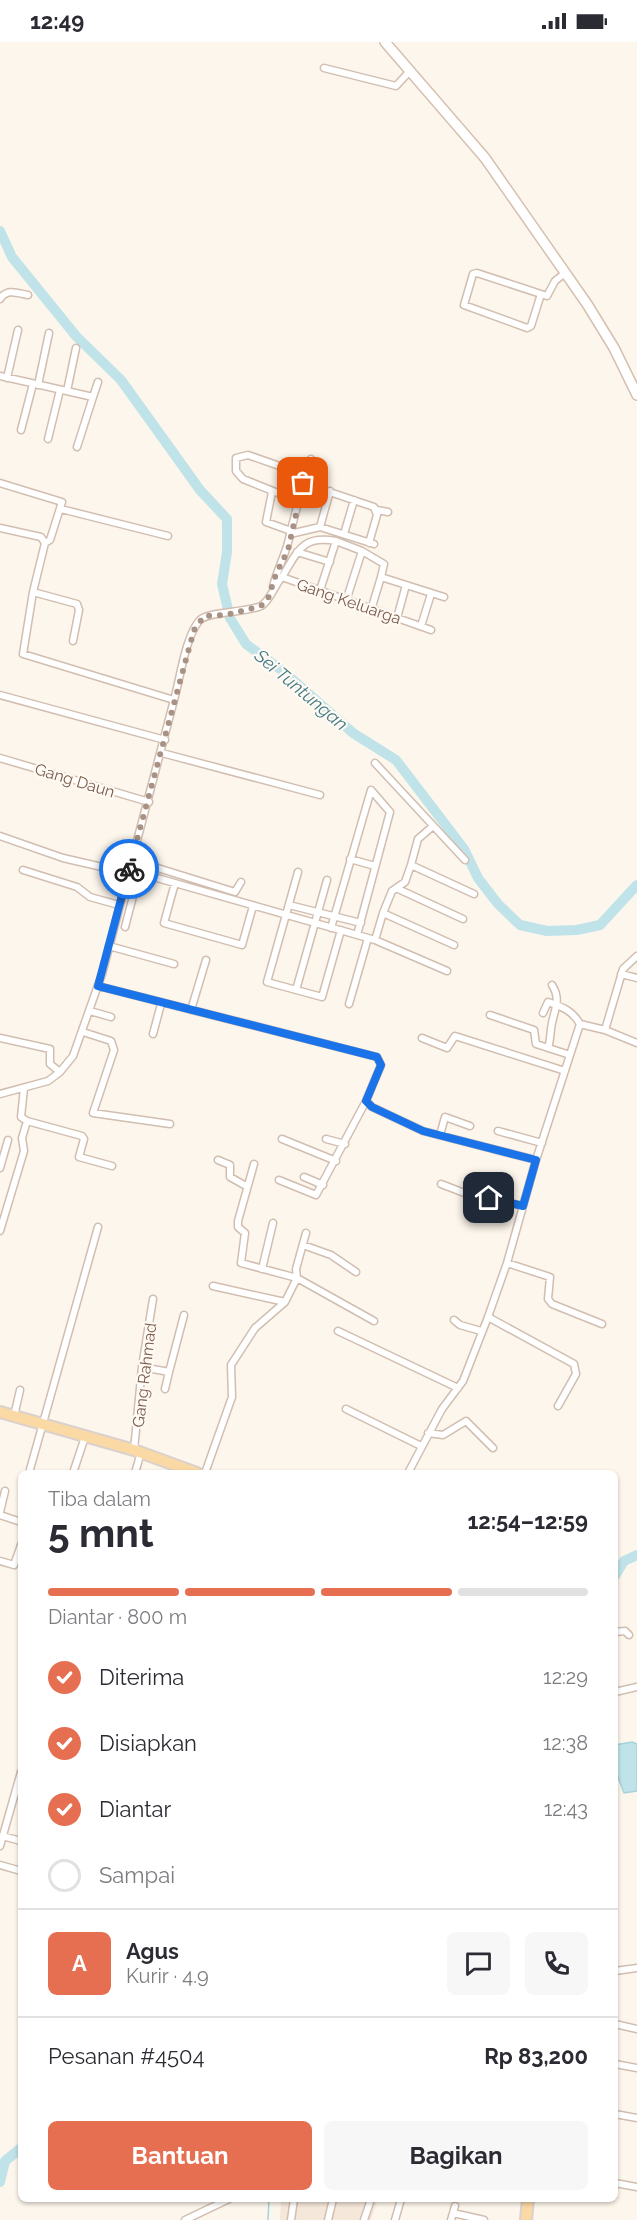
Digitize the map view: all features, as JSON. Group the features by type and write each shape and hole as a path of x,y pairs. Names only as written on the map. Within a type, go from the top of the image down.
{"main road":[{"path":"385,42 408,74 485,158 614,348 637,395"},
{"path":"0,1412 137,1451 188,1470"},
{"path":"526,2220 528,2202"}],"street":[{"path":"324,68 396,86 408,74"},
{"path":"541,294 531,326 527,328 464,305 473,274 477,273 541,294 549,294 555,281 565,273"},
{"path":"0,299 10,291 28,295"},
{"path":"18,330 2,379 93,397"},
{"path":"21,430 49,333"},
{"path":"48,439 76,348"},
{"path":"77,447 98,382"},
{"path":"298,501 243,479 236,471 236,458 248,455 305,475"},
{"path":"273,587 276,574 288,550 298,501 311,459"},
{"path":"0,483 61,500 61,510 50,540 45,543 33,592 21,650 26,657 174,700"},
{"path":"303,483 388,512"},
{"path":"320,527 330,491"},
{"path":"272,492 266,522 291,532 320,527 371,544 377,510"},
{"path":"344,534 354,500"},
{"path":"61,510 168,537"},
{"path":"0,528 41,537 45,543"},
{"path":"282,577 297,552 307,542 322,539 336,541 362,551 384,564 371,610"},
{"path":"320,590 336,541"},
{"path":"346,601 362,551"},
{"path":"297,552 330,562"},
{"name":"Gang Keluarga","path":"0,1094 48,1081 73,1056 98,986 162,753 190,639 199,620 211,614 226,615 261,606 282,577 431,630"},
{"path":"381,577 444,597"},
{"path":"397,618 406,585"},
{"path":"33,592 79,607 73,641"},
{"path":"421,626 431,594"},
{"path":"0,695 165,740"},
{"path":"162,753 320,795"},
{"name":"Gang Daun","path":"0,759 149,801"},
{"path":"375,763 465,861"},
{"path":"331,928 371,790 390,812 357,935"},
{"path":"349,1004 392,891 405,882 418,838 433,826"},
{"path":"0,836 63,858 139,873 372,939 447,971"},
{"path":"350,859 375,866"},
{"path":"132,860 235,892 241,882"},
{"path":"411,865 474,894"},
{"path":"22,870 78,886 90,897 119,905"},
{"path":"298,872 267,982 322,997 340,930"},
{"path":"125,927 139,873"},
{"path":"296,990 327,880"},
{"path":"175,883 164,923 242,945 253,906"},
{"path":"396,888 463,919"},
{"path":"289,905 361,922"},
{"path":"383,913 454,945"},
{"path":"109,946 174,964"},
{"path":"606,1030 621,974 627,962 637,956"},
{"path":"192,1010 206,960"},
{"path":"621,974 637,978"},
{"path":"549,1048 552,1024 558,1006 558,996 552,985"},
{"path":"98,986 377,1057 381,1065 366,1101 324,1185 315,1196 279,1180"},
{"path":"543,1013 546,1002 574,1014 580,1024 606,1030 637,1043"},
{"path":"153,1035 162,1004"},
{"path":"90,1011 111,1017"},
{"path":"490,1015 534,1030 534,1042 570,1055"},
{"path":"409,1470 428,1433 458,1388 488,1317 507,1263 536,1160 580,1024"},
{"path":"83,1032 111,1041 114,1050 93,1113 170,1124"},
{"path":"422,1038 447,1048 455,1036 565,1071"},
{"path":"0,1038 50,1049 50,1064 58,1073"},
{"path":"24,1088 20,1113 27,1121 82,1136 79,1157 112,1166"},
{"path":"366,1101 372,1107 423,1131 536,1160"},
{"path":"440,1135 445,1116 470,1126"},
{"path":"0,1231 24,1151 22,1138 27,1121"},
{"path":"498,1131 542,1143"},
{"path":"282,1139 336,1161"},
{"path":"326,1139 345,1144"},
{"path":"0,1168 8,1140"},
{"path":"218,1160 230,1165 232,1180 246,1186"},
{"path":"254,1164 237,1221 238,1227 245,1233 240,1260 244,1265 297,1278 374,1321"},
{"path":"304,1177 324,1185"},
{"path":"441,1184 467,1194 523,1206"},
{"path":"262,1269 273,1223"},
{"path":"30,1470 98,1227"},
{"path":"206,1470 231,1397 231,1365 255,1328 285,1302 297,1278 296,1269 306,1233"},
{"path":"303,1245 331,1255 356,1272"},
{"path":"507,1263 550,1277 548,1299 552,1304 602,1324"},
{"path":"213,1286 285,1302"},
{"name":"Gang Rahmad","path":"135,1470 142,1367 153,1299"},
{"path":"165,1389 184,1314"},
{"path":"488,1317 574,1364 577,1371 558,1406"},
{"path":"454,1320 460,1325 481,1331"},
{"path":"338,1331 458,1388"},
{"path":"142,1367 169,1372"},
{"path":"14,1416 20,1390"},
{"path":"346,1409 421,1446"},
{"path":"428,1433 443,1435 466,1421 493,1448"},
{"path":"74,1470 85,1437"},
{"path":"5,1491 0,1514 18,1521"},
{"path":"0,1561 14,1565 18,1554"},
{"path":"618,1632 625,1631 629,1635"},
{"path":"618,1691 637,1687"},
{"path":"0,1846 18,1784"},
{"path":"3,1836 18,1840"},
{"path":"0,1865 18,1870"},
{"path":"618,1971 637,1968"},
{"path":"618,2025 637,2029"},
{"path":"618,2065 637,2068"},
{"path":"618,2115 637,2118"},
{"path":"618,2184 637,2187"},
{"path":"185,2220 223,2202"},
{"path":"291,2220 294,2202"},
{"path":"328,2220 332,2202"},
{"path":"364,2220 370,2202"},
{"path":"395,2220 400,2202"},
{"path":"453,2213 484,2220"}],"shaded area":[{"path":"281,2202 377,2202 371,2220 280,2220"}],"water":[{"path":"632,1742 637,1744 637,1791 624,1793 618,1777 618,1744"}],"waterway":[{"name":"Sei Tuntungan","path":"0,231 12,257 76,336 121,380 200,490 227,519 227,552 222,584 230,618 246,644 284,672 353,733 396,760 464,849 478,878 498,904 520,925 547,931 577,930 600,925 637,885"},
{"name":"Sei Tuntungan","path":"618,1571 624,1561 637,1555"},
{"path":"0,2182 5,2161 18,2150"},
{"path":"268,2220 269,2202"}],"way so far":[{"path":"129,869 194,630 204,616 226,615 261,606 268,599 276,574 288,550 303,483"}],"route":[{"path":"129,869 98,986 377,1057 381,1065 366,1101 372,1107 423,1131 536,1160 523,1206 489,1198"}]}
